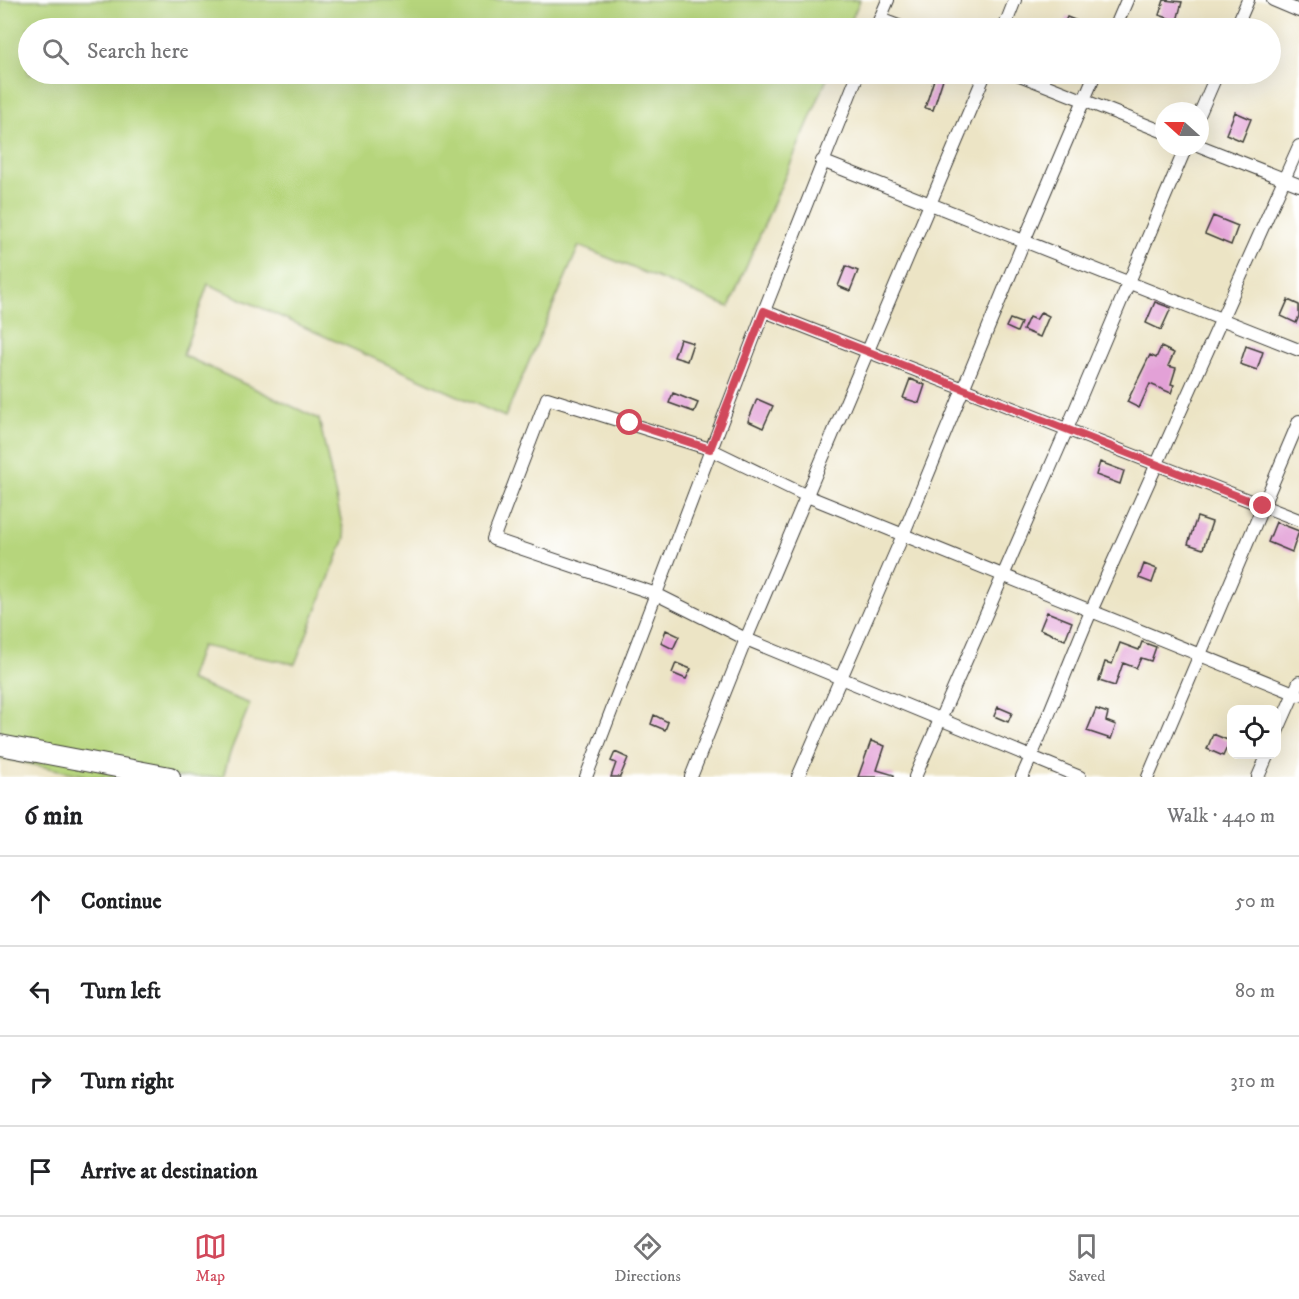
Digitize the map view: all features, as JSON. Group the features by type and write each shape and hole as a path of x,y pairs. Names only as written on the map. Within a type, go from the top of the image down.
{"main road":[{"path":"0,745 170,777"}],"street":[{"path":"880,18 888,0"},
{"path":"1008,18 1015,0"},
{"path":"1119,18 1127,0"},
{"path":"1240,18 1248,0"},
{"path":"1273,0 1299,10"},
{"path":"586,777 710,449 854,84"},
{"path":"691,777 746,639 981,84"},
{"path":"1043,84 1155,128"},
{"path":"798,777 903,535 1023,241 1091,84"},
{"path":"1205,102 1213,84"},
{"path":"1022,777 1091,611 1220,318 1299,146"},
{"path":"1209,150 1299,185"},
{"path":"915,777 942,720 1182,156"},
{"path":"822,161 1299,350"},
{"path":"764,311 1299,520"},
{"path":"1080,777 746,639 656,594 493,539 547,398 710,449 807,496 1199,654 1297,690 1281,724"},
{"path":"1148,777 1299,421"},
{"path":"1258,777 1266,759"}],"green space":[{"path":"0,0 860,0 852,18 18,18 18,84 825,84 729,307 579,246 505,417 208,284 183,355 319,419 345,538 295,664 201,646 189,680 250,704 231,750 223,777 93,777 0,758"}],"building":[{"path":"1164,0 1182,2 1178,18 1159,15"},
{"path":"932,84 941,84 933,110 925,108"},
{"path":"1235,112 1251,119 1242,141 1226,134"},
{"path":"1213,216 1238,226 1231,245 1205,234"},
{"path":"846,266 858,271 850,291 838,286"},
{"path":"1288,300 1299,305 1299,316 1296,323 1281,316"},
{"path":"1155,302 1171,308 1161,330 1146,323"},
{"path":"1041,312 1049,316 1040,337 1023,330 1029,317 1036,320"},
{"path":"1010,319 1021,323 1017,332 1006,327"},
{"path":"680,339 693,343 687,361 674,357"},
{"path":"1246,346 1263,352 1257,370 1240,364"},
{"path":"1161,347 1174,353 1168,366 1176,368 1171,384 1174,385 1171,393 1150,384 1139,408 1127,402 1150,355 1156,358"},
{"path":"910,379 925,385 919,403 903,398"},
{"path":"673,393 698,403 694,412 669,403"},
{"path":"757,399 773,406 763,428 748,421"},
{"path":"1100,462 1124,471 1120,484 1096,475"},
{"path":"1197,517 1212,522 1203,549 1188,544"},
{"path":"1276,522 1299,531 1292,552 1268,542"},
{"path":"1144,564 1157,569 1152,583 1139,578"},
{"path":"1047,612 1072,622 1065,640 1040,629"},
{"path":"666,630 679,636 673,649 661,643"},
{"path":"1142,642 1156,647 1151,661 1141,658 1136,668 1123,663 1115,686 1099,681 1105,662 1112,664 1120,643 1139,650"},
{"path":"676,663 691,669 686,679 672,673"},
{"path":"998,707 1012,713 1008,722 994,716"},
{"path":"1096,709 1108,713 1106,721 1116,725 1111,739 1087,731"},
{"path":"654,715 668,722 665,730 651,724"},
{"path":"1213,734 1227,740 1227,747 1223,756 1207,749"},
{"path":"871,741 885,746 877,770 894,775 894,777 858,777"},
{"path":"615,752 628,758 620,777 611,777 616,763 611,761"}],"route":[{"path":"630,423 710,449 764,311 1263,506"}]}
